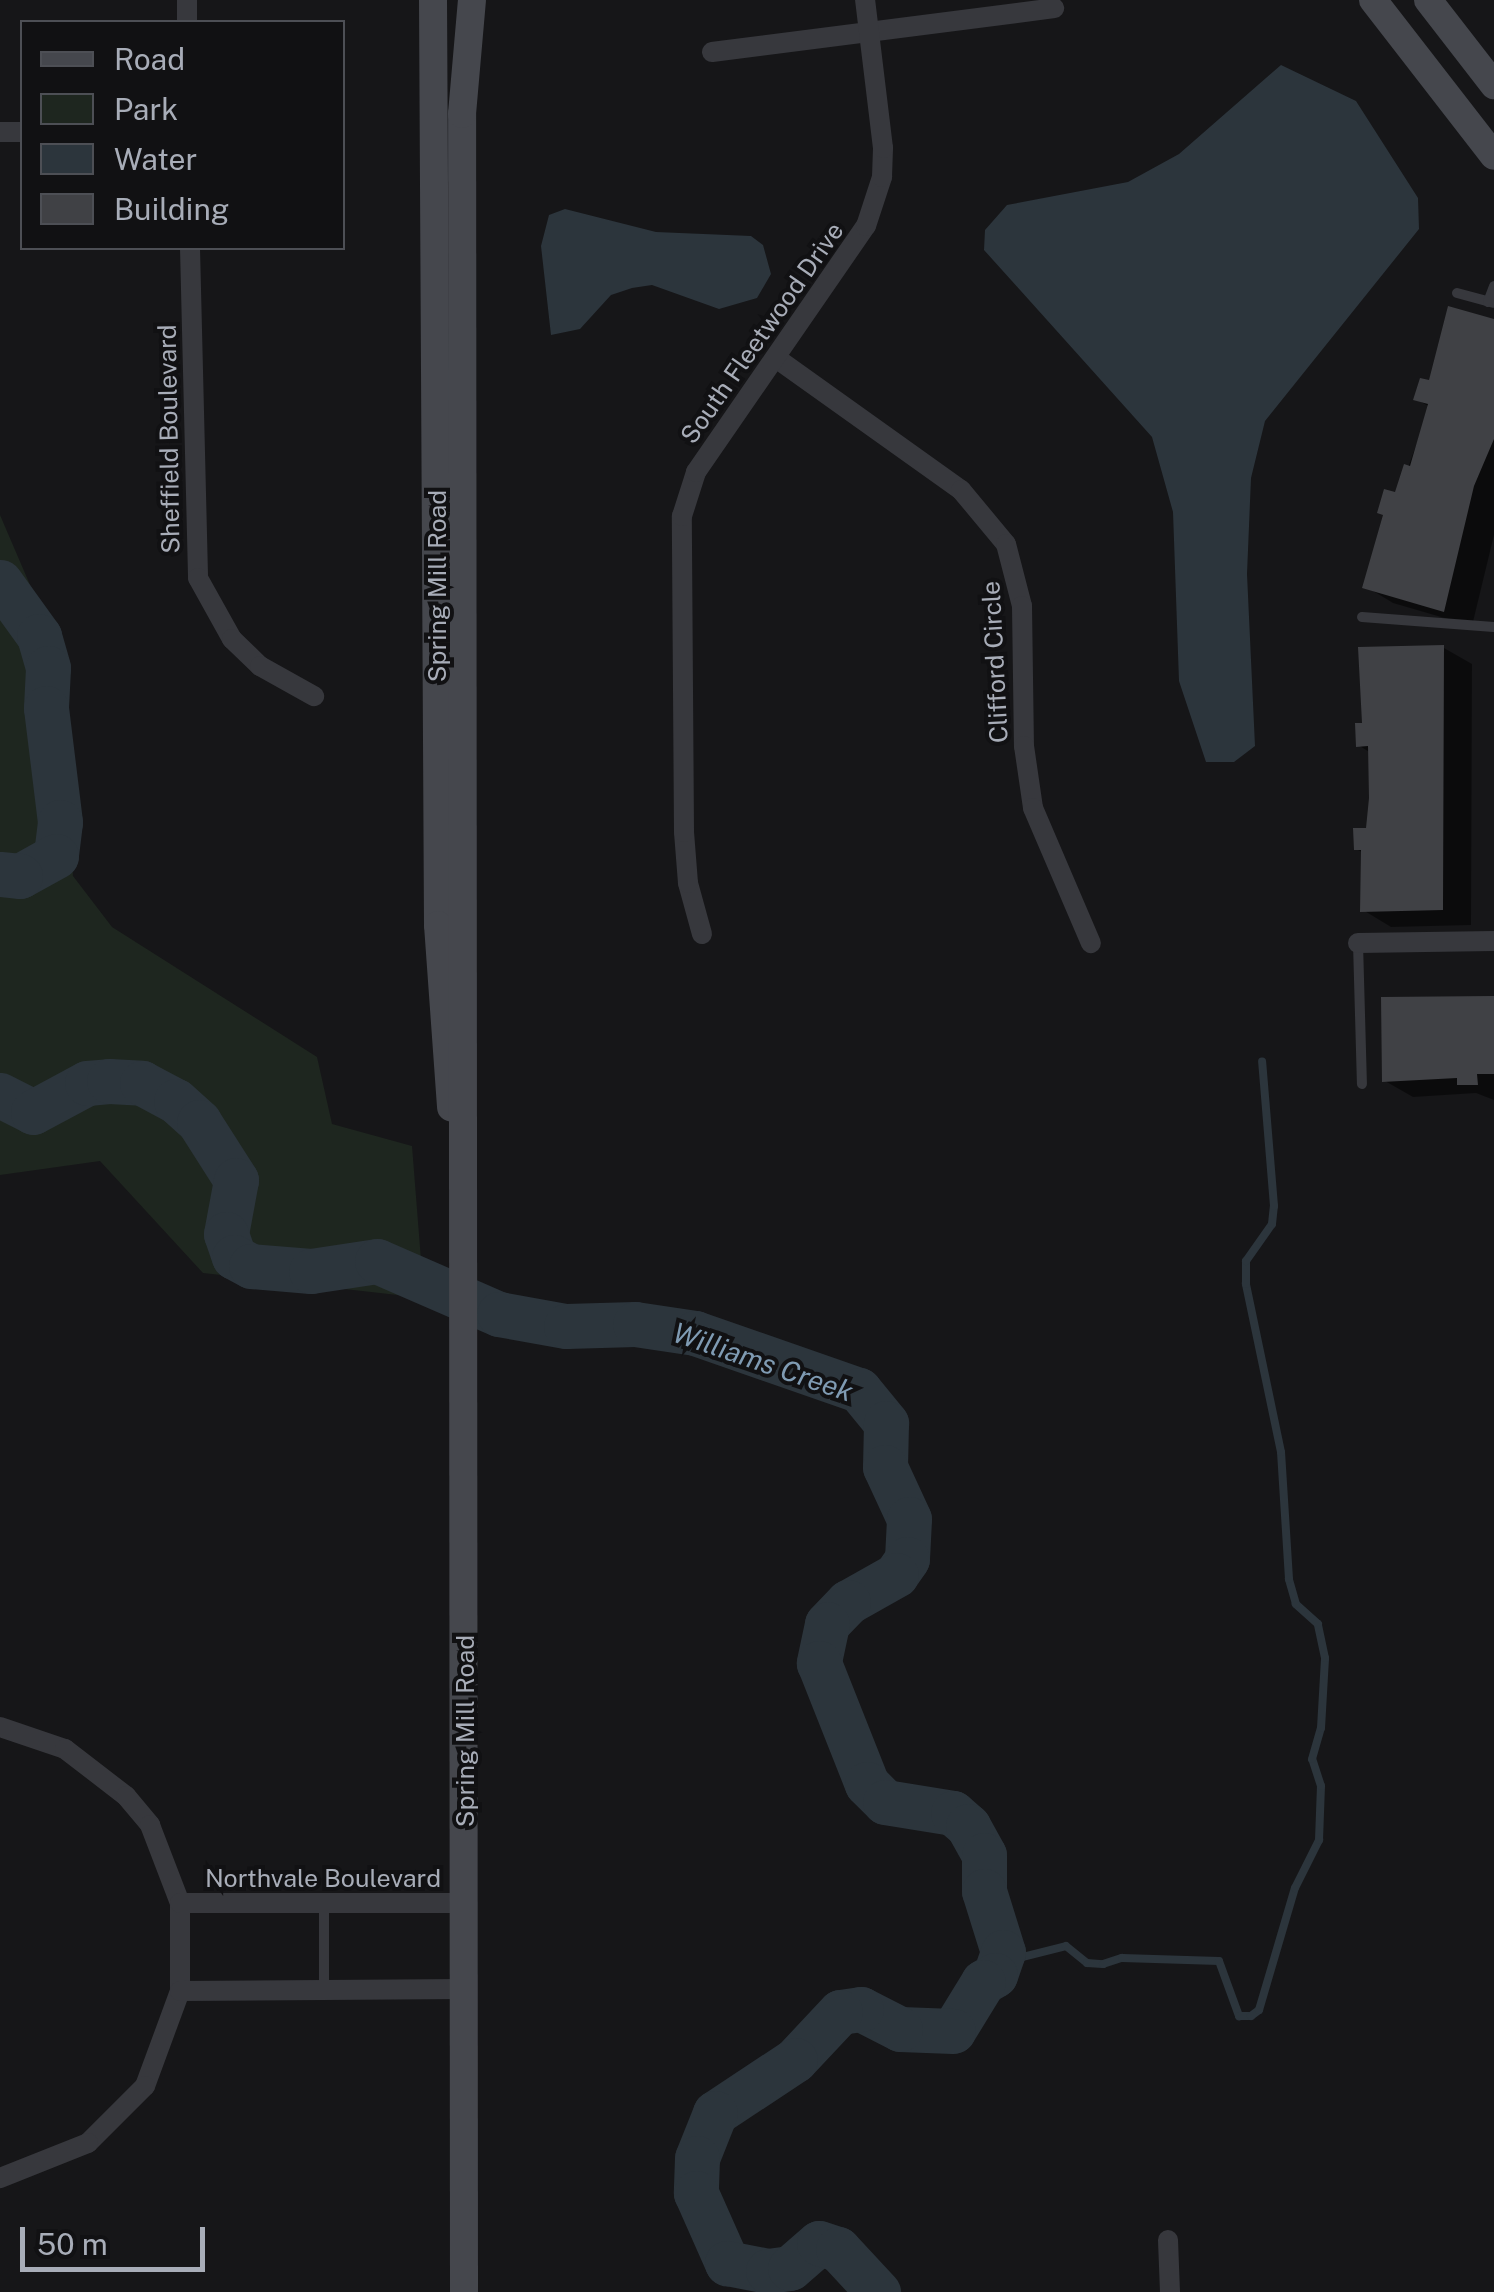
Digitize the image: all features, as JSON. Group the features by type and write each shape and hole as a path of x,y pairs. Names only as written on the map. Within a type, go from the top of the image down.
{"street":[{"name":"Spring Mill Road","path":"434,0 438,925 451,1107 463,1170"},
{"name":"Spring Mill Road","path":"464,2292 463,1170 468,1089 462,114 472,0"},
{"name":"South Fleetwood Drive","path":"702,934 688,883 684,832 682,516 696,472 866,226 882,177 865,0"},
{"path":"1373,0 1494,156"},
{"path":"1428,0 1494,85"},
{"path":"712,52 1054,8"},
{"name":"Sheffield Boulevard","path":"190,250 192,523 198,578 232,638 260,666 314,696"},
{"name":"Clifford Circle","path":"776,358 961,490 1006,544 1022,606 1024,746 1033,808 1091,943"},
{"path":"1358,944 1494,941"},
{"path":"0,1727 65,1749 126,1796 150,1825 180,1902 180,1992 167,2040 120,2117 49,2164 0,2178"},
{"name":"Northvale Boulevard","path":"180,1902 466,1904"},
{"path":"180,1992 464,1988"},
{"path":"1168,2240 1170,2292"}],"lane":[{"path":"1457,293 1491,302 1494,286"},
{"path":"1362,617 1494,627"},
{"path":"1358,944 1362,1084"},
{"path":"324,1902 324,1990"}],"green space":[{"path":"0,515 64,664 73,876 112,927 317,1057 332,1124 412,1146 424,1298 203,1273 100,1161 0,1175"}],"water":[{"path":"1281,65 1356,101 1418,198 1419,229 1265,421 1251,478 1247,574 1255,746 1234,762 1206,762 1179,681 1173,512 1152,437 984,250 985,230 1007,205 1128,182 1179,154"},
{"path":"565,209 656,232 751,236 763,245 771,274 757,298 719,309 652,285 632,288 611,295 580,329 551,335 541,246 549,215"}],"building":[{"path":"1448,306 1494,319 1494,439 1474,486 1444,612 1362,588 1383,515 1377,513 1384,489 1395,492 1404,464 1410,466 1428,404 1413,400 1420,378 1429,380"},
{"path":"1444,645 1443,910 1360,912 1361,850 1354,850 1353,828 1366,828 1369,798 1368,746 1356,747 1355,723 1362,723 1358,647"},
{"path":"1494,996 1494,1074 1477,1074 1478,1085 1457,1085 1457,1078 1382,1082 1381,997"}],"waterway":[{"name":"Williams Creek","path":"0,582 39,636 48,668 46,708 60,822 56,856 20,876 0,874"},
{"path":"999,1963 1066,1946 1087,1963 1103,1964 1122,1958 1219,1961 1239,2016 1251,2016 1259,2010 1295,1888 1319,1840 1321,1786 1312,1759 1321,1728 1325,1658 1318,1624 1296,1604 1289,1579 1281,1452 1246,1284 1246,1261 1272,1224 1274,1206 1262,1061"},
{"name":"Williams Creek","path":"0,1095 33,1112 87,1083 109,1081 142,1083 176,1101 199,1122 236,1180 226,1234 234,1257 251,1266 311,1271 377,1261 499,1314 566,1326 635,1324 695,1333 859,1390 886,1423 885,1467 909,1519 907,1559 896,1575 848,1602 827,1624 819,1663 867,1784 885,1802 953,1813 968,1826 984,1855 984,1891 1003,1952 995,1975 983,1982 953,2031 900,2029 861,2009 840,2012 795,2060 715,2113 697,2158 696,2193 727,2263 768,2271 790,2268 819,2243 838,2249 878,2292"}]}
